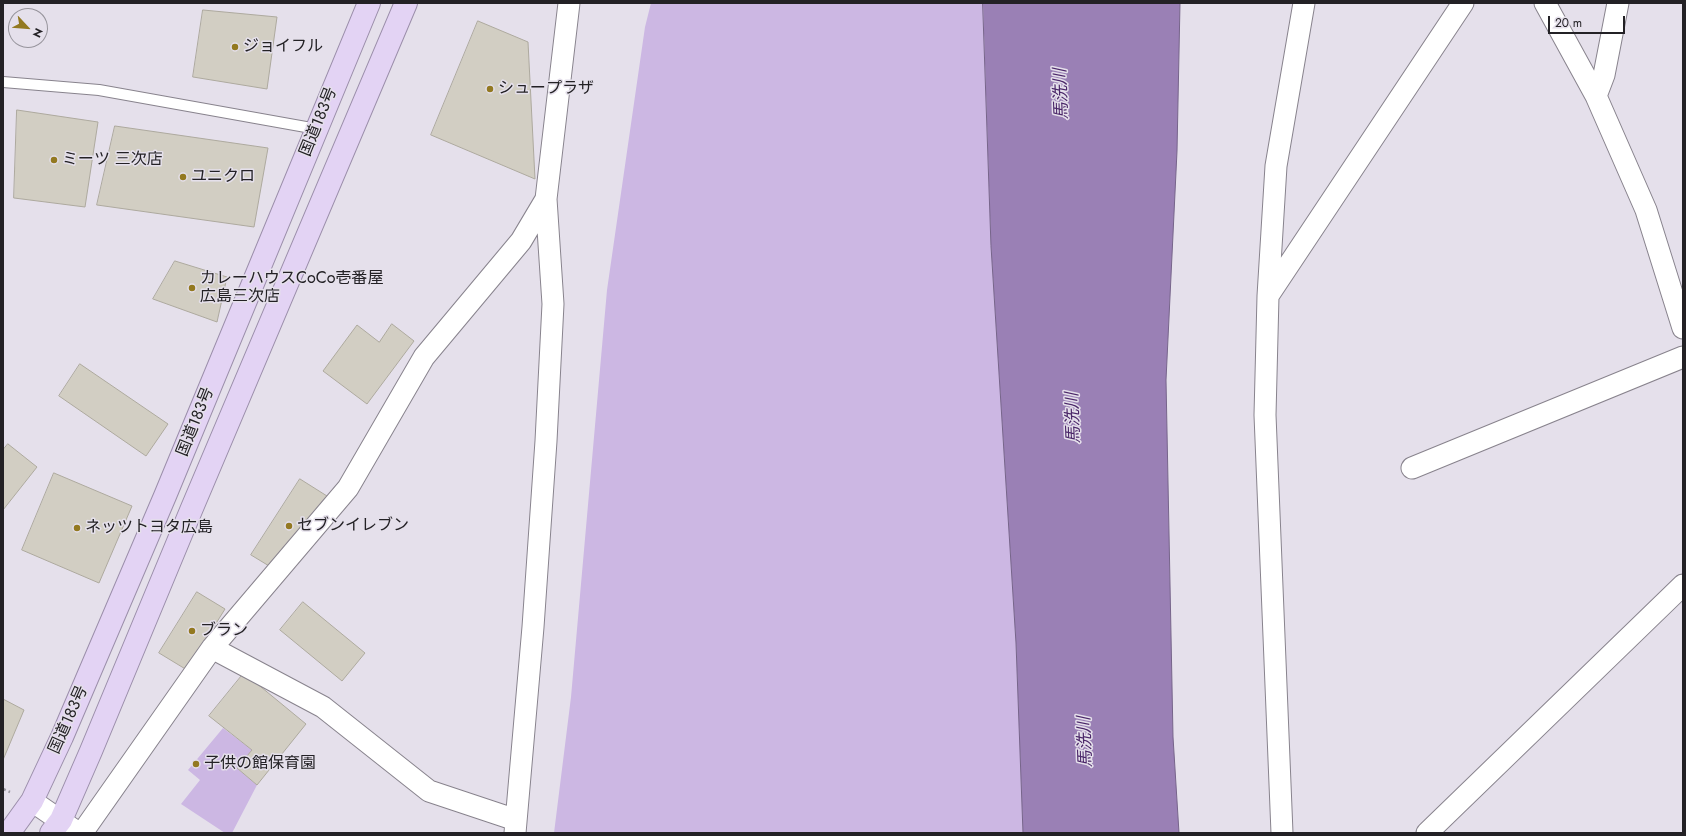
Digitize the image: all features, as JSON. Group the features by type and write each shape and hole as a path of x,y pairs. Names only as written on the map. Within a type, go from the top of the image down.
{"highway":[{"name":"国道183号","path":"8,833 32,801 62,737 165,496 369,3"},
{"name":"国道183号","path":"56,826 406,3"}],"street":[{"path":"212,648 324,707 429,791 516,827 533,627 546,441 553,304 546,199 569,3"},
{"path":"1282,833 1265,415 1268,296 1276,166 1304,3"},
{"path":"1268,296 1463,3"},
{"path":"1545,3 1596,96 1646,210 1683,328"},
{"path":"1596,96 1604,75 1618,3"},
{"path":"82,833 212,648 348,488 424,357 521,241 546,199"},
{"path":"1412,468 1683,357"},
{"path":"1427,833 1683,585"},
{"path":"32,801 56,826 78,833"}],"lane":[{"path":"3,82 99,90 317,128"}],"shaded area":[{"path":"651,3 983,3 991,246 1016,643 1023,833 554,833 571,697 607,290 645,27"},
{"path":"223,728 252,750 237,768 257,785 232,833 225,833 181,804 200,780 188,770"}],"water":[{"name":"馬洗川","path":"983,3 1180,3 1177,151 1166,380 1173,737 1179,833 1023,833 1016,643 991,246"}],"building":[{"name":"ジョイフル","path":"203,10 277,17 267,89 193,77"},
{"name":"シュープラザ","path":"478,21 528,42 535,179 431,135"},
{"name":"ミーツ 三次店","path":"17,110 98,122 85,207 14,198"},
{"name":"ユニクロ","path":"115,126 268,148 254,227 97,205"},
{"name":"カレーハウスCoCo壱番屋 広島三次店","path":"175,261 227,277 217,322 153,299"},
{"path":"392,324 414,341 367,404 323,371 357,325 379,342"},
{"path":"80,364 168,424 146,456 59,396"},
{"path":"8,444 37,467 3,510 3,450"},
{"name":"ネッツトヨタ広島","path":"54,473 132,506 99,583 22,550"},
{"name":"セブンイレブン","path":"300,479 327,496 279,572 251,555"},
{"name":"ブラン","path":"197,592 225,609 187,670 159,653"},
{"path":"303,602 365,653 342,681 280,630"},
{"path":"244,673 306,724 257,785 237,768 252,750 209,716"},
{"path":"3,699 24,710 3,760"}],"place":[{"name":"ジョイフル","path":"235,47"},
{"name":"シュープラザ","path":"490,89"},
{"name":"ミーツ 三次店","path":"54,160"},
{"name":"ユニクロ","path":"183,177"},
{"name":"カレーハウスCoCo壱番屋 広島三次店","path":"192,288"},
{"name":"セブンイレブン","path":"289,526"},
{"name":"ネッツトヨタ広島","path":"77,528"},
{"name":"ブラン","path":"192,631"},
{"name":"子供の館保育園","path":"196,764"}]}
